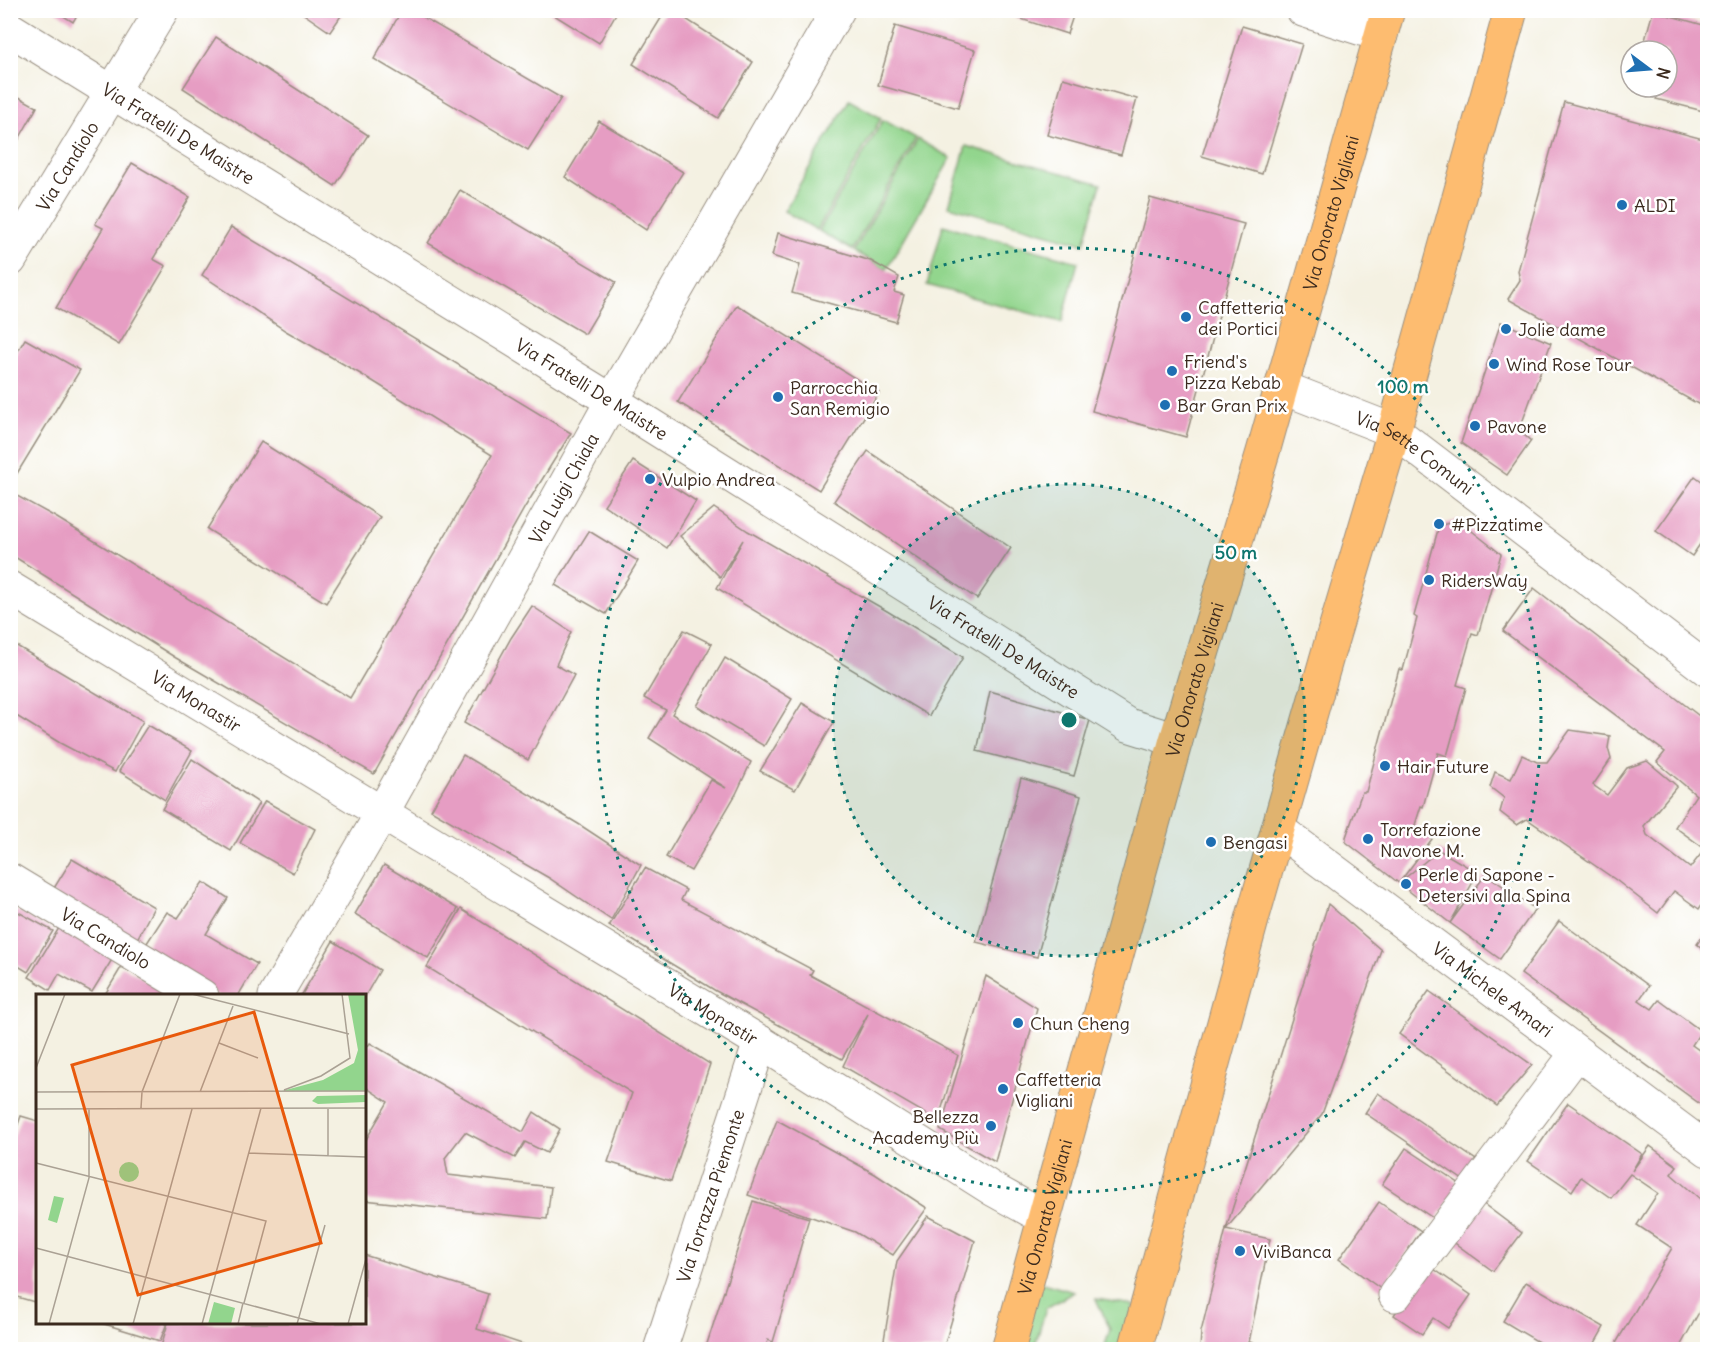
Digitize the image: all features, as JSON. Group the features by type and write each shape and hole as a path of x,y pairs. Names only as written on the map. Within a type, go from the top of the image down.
{"main road":[{"path":"1136,1350 1326,657 1394,431 1510,10"},
{"name":"Via Onorato Vigliani","path":"1008,1350 1176,740 1281,387 1384,22"}],"street":[{"name":"Via Candiolo","path":"10,260 114,93 162,10"},
{"name":"Via Luigi Chiala","path":"382,813 612,401 838,10"},
{"path":"1303,10 1384,22"},
{"name":"Via Fratelli De Maistre","path":"10,30 612,401 1128,725 1176,740"},
{"name":"Via Sette Comuni","path":"1281,387 1394,431 1707,670"},
{"name":"Via Monastir","path":"10,588 760,1042 994,1190 1043,1217"},
{"path":"276,994 382,813"},
{"name":"Via Michele Amari","path":"1278,830 1707,1150"},
{"name":"Via Candiolo","path":"10,879 199,994"},
{"name":"Via Torrazza Piemonte","path":"660,1350 760,1042"},
{"path":"1395,1295 1577,1053"}],"green space":[{"path":"849,100 881,118 817,230 784,211"},
{"path":"883,120 916,138 852,250 819,231"},
{"path":"918,139 951,158 886,270 854,251"},
{"path":"966,146 1101,184 1084,244 949,206"},
{"path":"943,225 1078,262 1062,322 927,285"},
{"path":"1039,1282 1074,1292 1046,1308 1034,1349 1022,1350"},
{"path":"1096,1299 1134,1305 1120,1349 1104,1349 1110,1329"}],"building":[{"path":"54,10 80,10 73,22"},
{"path":"298,10 345,10 330,32"},
{"path":"402,10 411,10 561,98 528,150 374,59"},
{"path":"546,10 618,10 599,43"},
{"path":"666,10 672,10 753,62 718,118 633,64"},
{"path":"994,10 1075,10 1067,34"},
{"path":"1653,11 1707,26 1707,112 1656,99 1679,99 1679,39 1645,39"},
{"path":"895,26 975,50 958,108 878,85"},
{"path":"1242,26 1302,44 1262,174 1202,156"},
{"path":"216,37 368,135 335,186 183,88"},
{"path":"1063,78 1137,99 1121,155 1047,135"},
{"path":"10,92 37,107 10,155"},
{"name":"ALDI","path":"1564,102 1707,140 1707,409 1508,299 1520,280 1518,271"},
{"path":"599,121 683,172 646,230 565,177"},
{"path":"132,163 190,197 153,259 166,266 119,345 56,308 103,228 95,224"},
{"path":"460,190 616,282 585,334 428,243"},
{"path":"1150,198 1244,224 1186,437 1092,411"},
{"path":"231,227 571,433 525,507 374,774 176,658 10,554 10,492 57,518 350,698 492,455 371,380 286,331 202,275"},
{"path":"778,233 871,261 899,277 894,292 904,295 896,322 792,293 800,265 772,256"},
{"name":"Parrocchia San Remigio","path":"737,305 879,393 819,490 678,402"},
{"path":"1501,322 1551,343 1519,431 1531,441 1507,475 1461,443"},
{"path":"25,339 80,370 10,485 10,364"},
{"path":"261,442 380,517 326,603 207,529"},
{"path":"868,451 1011,548 977,599 834,501"},
{"path":"633,461 696,501 667,548 604,505"},
{"path":"1695,476 1707,485 1707,534 1692,556 1656,531"},
{"path":"714,508 748,531 963,657 929,716 717,588 743,540 720,577 680,536"},
{"path":"1458,520 1501,554 1478,635 1472,633 1457,685 1466,688 1447,756 1438,753 1423,807 1421,806 1415,825 1432,839 1399,883 1439,850 1478,873 1450,923 1346,842 1346,837 1362,792 1366,792 1399,669 1403,670 1417,618 1414,616 1439,526"},
{"path":"589,531 638,561 606,614 555,585"},
{"path":"1534,588 1707,722 1707,897 1699,909 1674,891 1658,913 1616,880 1527,819 1517,825 1500,812 1504,798 1490,787 1495,772 1511,779 1522,755 1537,762 1547,762 1570,730 1610,736 1608,748 1611,759 1593,785 1607,795 1627,768 1647,761 1677,786 1644,826 1647,835 1690,868 1705,849 1675,827 1696,795 1657,762 1665,752 1503,631"},
{"path":"532,606 571,632 556,665 574,675 528,760 464,723 511,638"},
{"path":"684,630 712,644 672,714 751,762 736,794 691,871 666,857 711,780 726,788 649,738 666,710 644,698"},
{"path":"10,642 143,721 115,772 60,743 10,712"},
{"path":"725,658 792,699 764,746 697,706"},
{"path":"990,691 1090,720 1074,776 977,751"},
{"path":"802,703 834,722 795,790 760,771"},
{"path":"148,725 192,751 165,800 119,771"},
{"path":"463,755 580,825 641,865 611,920 549,878 431,810"},
{"path":"192,759 259,803 231,851 162,809"},
{"path":"1021,778 1081,796 1037,957 976,942"},
{"path":"265,801 315,829 293,873 240,843"},
{"path":"72,859 154,907 135,943 51,893"},
{"path":"384,865 458,909 428,958 355,914"},
{"path":"645,868 686,890 681,900 813,970 810,975 958,1055 938,1121 843,1066 868,1014 842,1059 716,991 609,926"},
{"path":"1486,874 1535,909 1500,959 1450,923"},
{"path":"203,882 228,898 206,934 257,964 239,994 216,994 143,949 167,912 178,918"},
{"path":"1328,904 1381,950 1322,1114 1226,1229"},
{"path":"11,908 53,931 28,972 10,961"},
{"path":"461,909 710,1064 671,1181 608,1162 632,1093 427,967"},
{"path":"1559,921 1649,986 1639,1000 1652,1009 1659,1000 1701,1031 1692,1045 1707,1056 1707,1109 1521,974"},
{"path":"59,928 113,958 92,992 59,974 50,990 29,977"},
{"path":"1707,930 1707,952 1697,944"},
{"path":"333,941 380,970 366,994 302,994"},
{"path":"122,966 170,994 105,994"},
{"path":"986,976 1037,1008 995,1162 940,1130"},
{"path":"1429,991 1532,1065 1497,1106 1399,1034"},
{"path":"370,1043 523,1132 534,1112 560,1129 547,1153 525,1142 515,1158 465,1132 445,1158 448,1175 551,1187 547,1219 366,1200 366,1140 388,1102 366,1087 366,1049"},
{"path":"1378,1093 1476,1160 1463,1180 1365,1113"},
{"path":"1568,1103 1642,1154 1632,1171 1650,1146 1677,1166 1671,1174 1707,1205 1707,1298 1678,1350 1612,1350 1672,1248 1637,1225 1658,1193 1630,1174 1611,1198 1581,1177 1572,1191 1528,1161"},
{"path":"21,1116 36,1120 36,1302 10,1295 10,1147"},
{"path":"777,1120 875,1174 927,1208 893,1255 855,1232 748,1195"},
{"path":"1406,1148 1460,1184 1436,1220 1382,1184"},
{"path":"1477,1199 1522,1233 1493,1271 1448,1238"},
{"path":"753,1201 809,1218 773,1342 768,1340 765,1350 705,1350"},
{"path":"1379,1202 1421,1231 1381,1289 1339,1259"},
{"path":"928,1216 975,1241 943,1350 895,1350 883,1346 897,1261"},
{"path":"1226,1229 1270,1239 1249,1342 1262,1345 1262,1350 1200,1350 1201,1332"},
{"path":"366,1256 488,1294 477,1329 540,1350 160,1350 168,1324 366,1324"},
{"path":"1428,1265 1471,1295 1448,1328 1433,1318 1422,1334 1394,1315"},
{"path":"1526,1282 1604,1327 1591,1350 1552,1350 1503,1321"},
{"path":"104,1324 167,1324 160,1341"}],"place":[{"name":"ALDI","path":"1622,205"},
{"name":"Caffetteria dei Portici","path":"1186,317"},
{"name":"Jolie dame","path":"1506,329"},
{"name":"Wind Rose Tour","path":"1494,364"},
{"name":"Friend's Pizza Kebab","path":"1172,371"},
{"name":"Parrocchia San Remigio","path":"778,397"},
{"name":"Bar Gran Prix","path":"1165,405"},
{"name":"Pavone","path":"1475,426"},
{"name":"Vulpio Andrea","path":"650,479"},
{"name":"#Pizzatime","path":"1439,524"},
{"name":"RidersWay","path":"1429,580"},
{"name":"Hair Future","path":"1385,766"},
{"name":"Torrefazione Navone M.","path":"1368,839"},
{"name":"Bengasi","path":"1211,842"},
{"name":"Perle di Sapone - Detersivi alla Spina","path":"1406,884"},
{"name":"Chun Cheng","path":"1018,1023"},
{"name":"Caffetteria Vigliani","path":"1003,1089"},
{"name":"Bellezza Academy Più","path":"991,1126"},
{"name":"ViviBanca","path":"1240,1251"}]}
